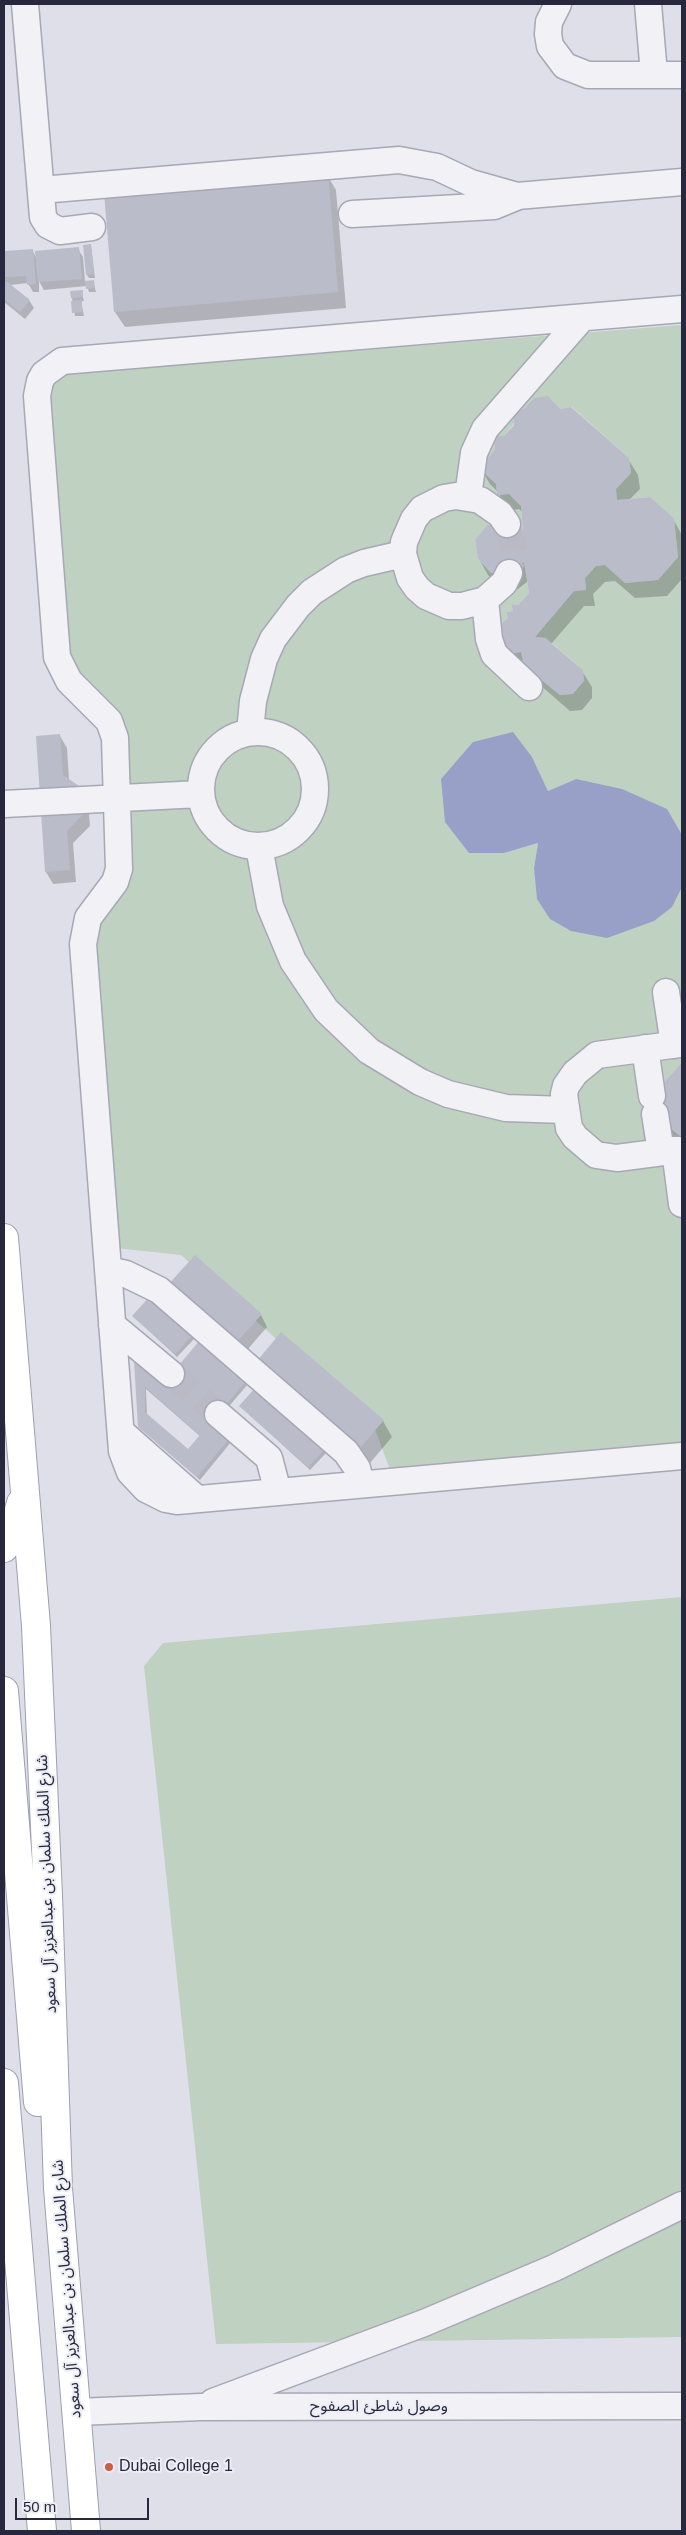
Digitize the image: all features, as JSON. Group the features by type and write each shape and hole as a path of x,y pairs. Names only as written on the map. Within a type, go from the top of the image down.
{"main road":[{"name":"شارع الملك سلمان بن عبدالعزيز آل سعود","path":"4,1238 16,1505 40,1716 58,2188 86,2531"},
{"path":"4,1548 16,1505"},
{"path":"4,1691 38,2099 58,2188"},
{"path":"4,2082 42,2531"}],"lane":[{"path":"25,4 43,217 48,225 60,230 92,227"},
{"path":"558,4 549,22 548,34 550,46 565,66 588,75 682,75"},
{"path":"648,4 654,74"},
{"path":"41,190 399,160 437,167 471,183 517,196"},
{"path":"352,214 494,206 517,196 682,182"},
{"path":"682,309 62,361 49,368 40,381 37,396 57,657 69,681 109,721 115,738 118,875 88,918 83,935 121,1432 125,1462 130,1472 146,1489 166,1499 178,1501 682,1456"},
{"path":"468,496 474,453 485,429 582,318"},
{"path":"508,524 491,506 468,496 444,498 422,509 408,530 403,554 410,578 417,588 432,599 449,606 462,606 485,600 504,583 509,573"},
{"path":"250,732 254,694 264,659 273,639 298,606 312,592 346,570 371,561 403,554"},
{"path":"485,600 489,639 494,654 529,687"},
{"path":"250,732 274,734 294,744 309,762 315,785 312,808 300,828 281,841 259,847 235,842 224,836 208,818 200,794 204,770 217,749 238,735 250,732"},
{"path":"4,804 200,794"},
{"path":"259,847 270,906 293,961 326,1010 369,1051 420,1082 448,1094 506,1108 565,1110"},
{"path":"666,992 677,1045 602,1054 589,1060 575,1073 566,1086 565,1110 567,1123 572,1133 596,1155 618,1158 672,1151"},
{"path":"645,1048 653,1105 672,1151 682,1204"},
{"path":"108,1270 126,1274 159,1290 346,1452 357,1468 361,1484"},
{"path":"112,1324 171,1374"},
{"path":"218,1414 269,1458 278,1492"},
{"path":"200,2407 433,2320 554,2268 682,2205"},
{"name":"وصول شاطئ الصفوح","path":"76,2412 200,2407 682,2406"}],"green space":[{"path":"682,325 682,1003 672,1016 682,1026 682,1062 644,1105 682,1138 682,1468 392,1475 373,1424 181,1255 116,1248 92,940 128,873 121,721 69,665 47,375","holes":["534,398 560,409 572,407 629,458 631,473 616,489 617,500 650,497 674,518 678,557 658,580 625,583 605,565 596,566 585,578 586,590 574,591 535,637 546,638 583,670 584,681 572,694 560,695 524,666 521,652 510,654 496,628 508,618 506,612 513,611 511,604 518,605 529,593 524,562 509,573 491,573 478,559 475,540 487,525 507,524 523,532 521,506 509,494 497,495 496,484 479,468 495,450 493,436 504,436","532,757 548,791 576,779 534,868 538,843 504,853"]},
{"path":"682,1597 682,2337 216,2344 144,1666 163,1643"}],"water":[{"path":"513,732 532,757 548,791 576,779 622,789 667,809 682,835 682,887 672,907 654,921 607,938 571,931 550,919 537,899 534,868 538,843 504,853 469,853 445,822 441,779 473,742"}],"building":[{"path":"328,173 338,292 114,312 104,193"},
{"path":"91,244 94,274 86,275 83,245"},
{"path":"79,247 82,279 38,282 35,251"},
{"path":"33,249 36,284 27,285 26,276 4,277 4,251"},
{"path":"94,280 95,288 86,289 85,281"},
{"path":"6,281 30,300 20,312 4,299 4,284"},
{"path":"83,290 83,297 71,298 70,291"},
{"path":"82,300 82,312 72,313 71,301"},
{"path":"548,396 560,409 571,407 629,458 631,473 616,489 617,500 650,497 674,518 678,557 658,580 625,583 605,565 596,566 585,578 586,590 574,591 535,637 545,638 583,670 584,681 573,694 560,695 524,666 521,652 510,654 499,642 496,628 508,618 506,612 513,611 511,604 518,605 529,593 524,562 509,573 491,573 478,559 475,540 487,525 507,524 523,532 521,506 509,494 497,495 496,484 479,468 495,450 493,436 504,436 514,425 513,410 524,409 534,398"},
{"path":"60,734 63,775 82,788 84,813 67,831 70,870 45,872 36,736"},
{"path":"682,1062 682,1138 644,1105"},
{"path":"195,1255 262,1314 234,1345 167,1286"},
{"path":"150,1296 193,1335 175,1354 132,1316"},
{"path":"281,1332 384,1420 355,1454 253,1366"},
{"path":"200,1340 247,1380 211,1422 230,1438 197,1477 138,1427 134,1361 142,1362 164,1383","holes":["145,1387 200,1435 188,1449 145,1412"]},
{"path":"256,1387 325,1449 308,1467 239,1406"}],"tunnel":[{"path":"507,524 514,548 509,573"},
{"path":"171,1374 218,1414"}],"place":[{"name":"Dubai College 1","path":"109,2467"}]}
